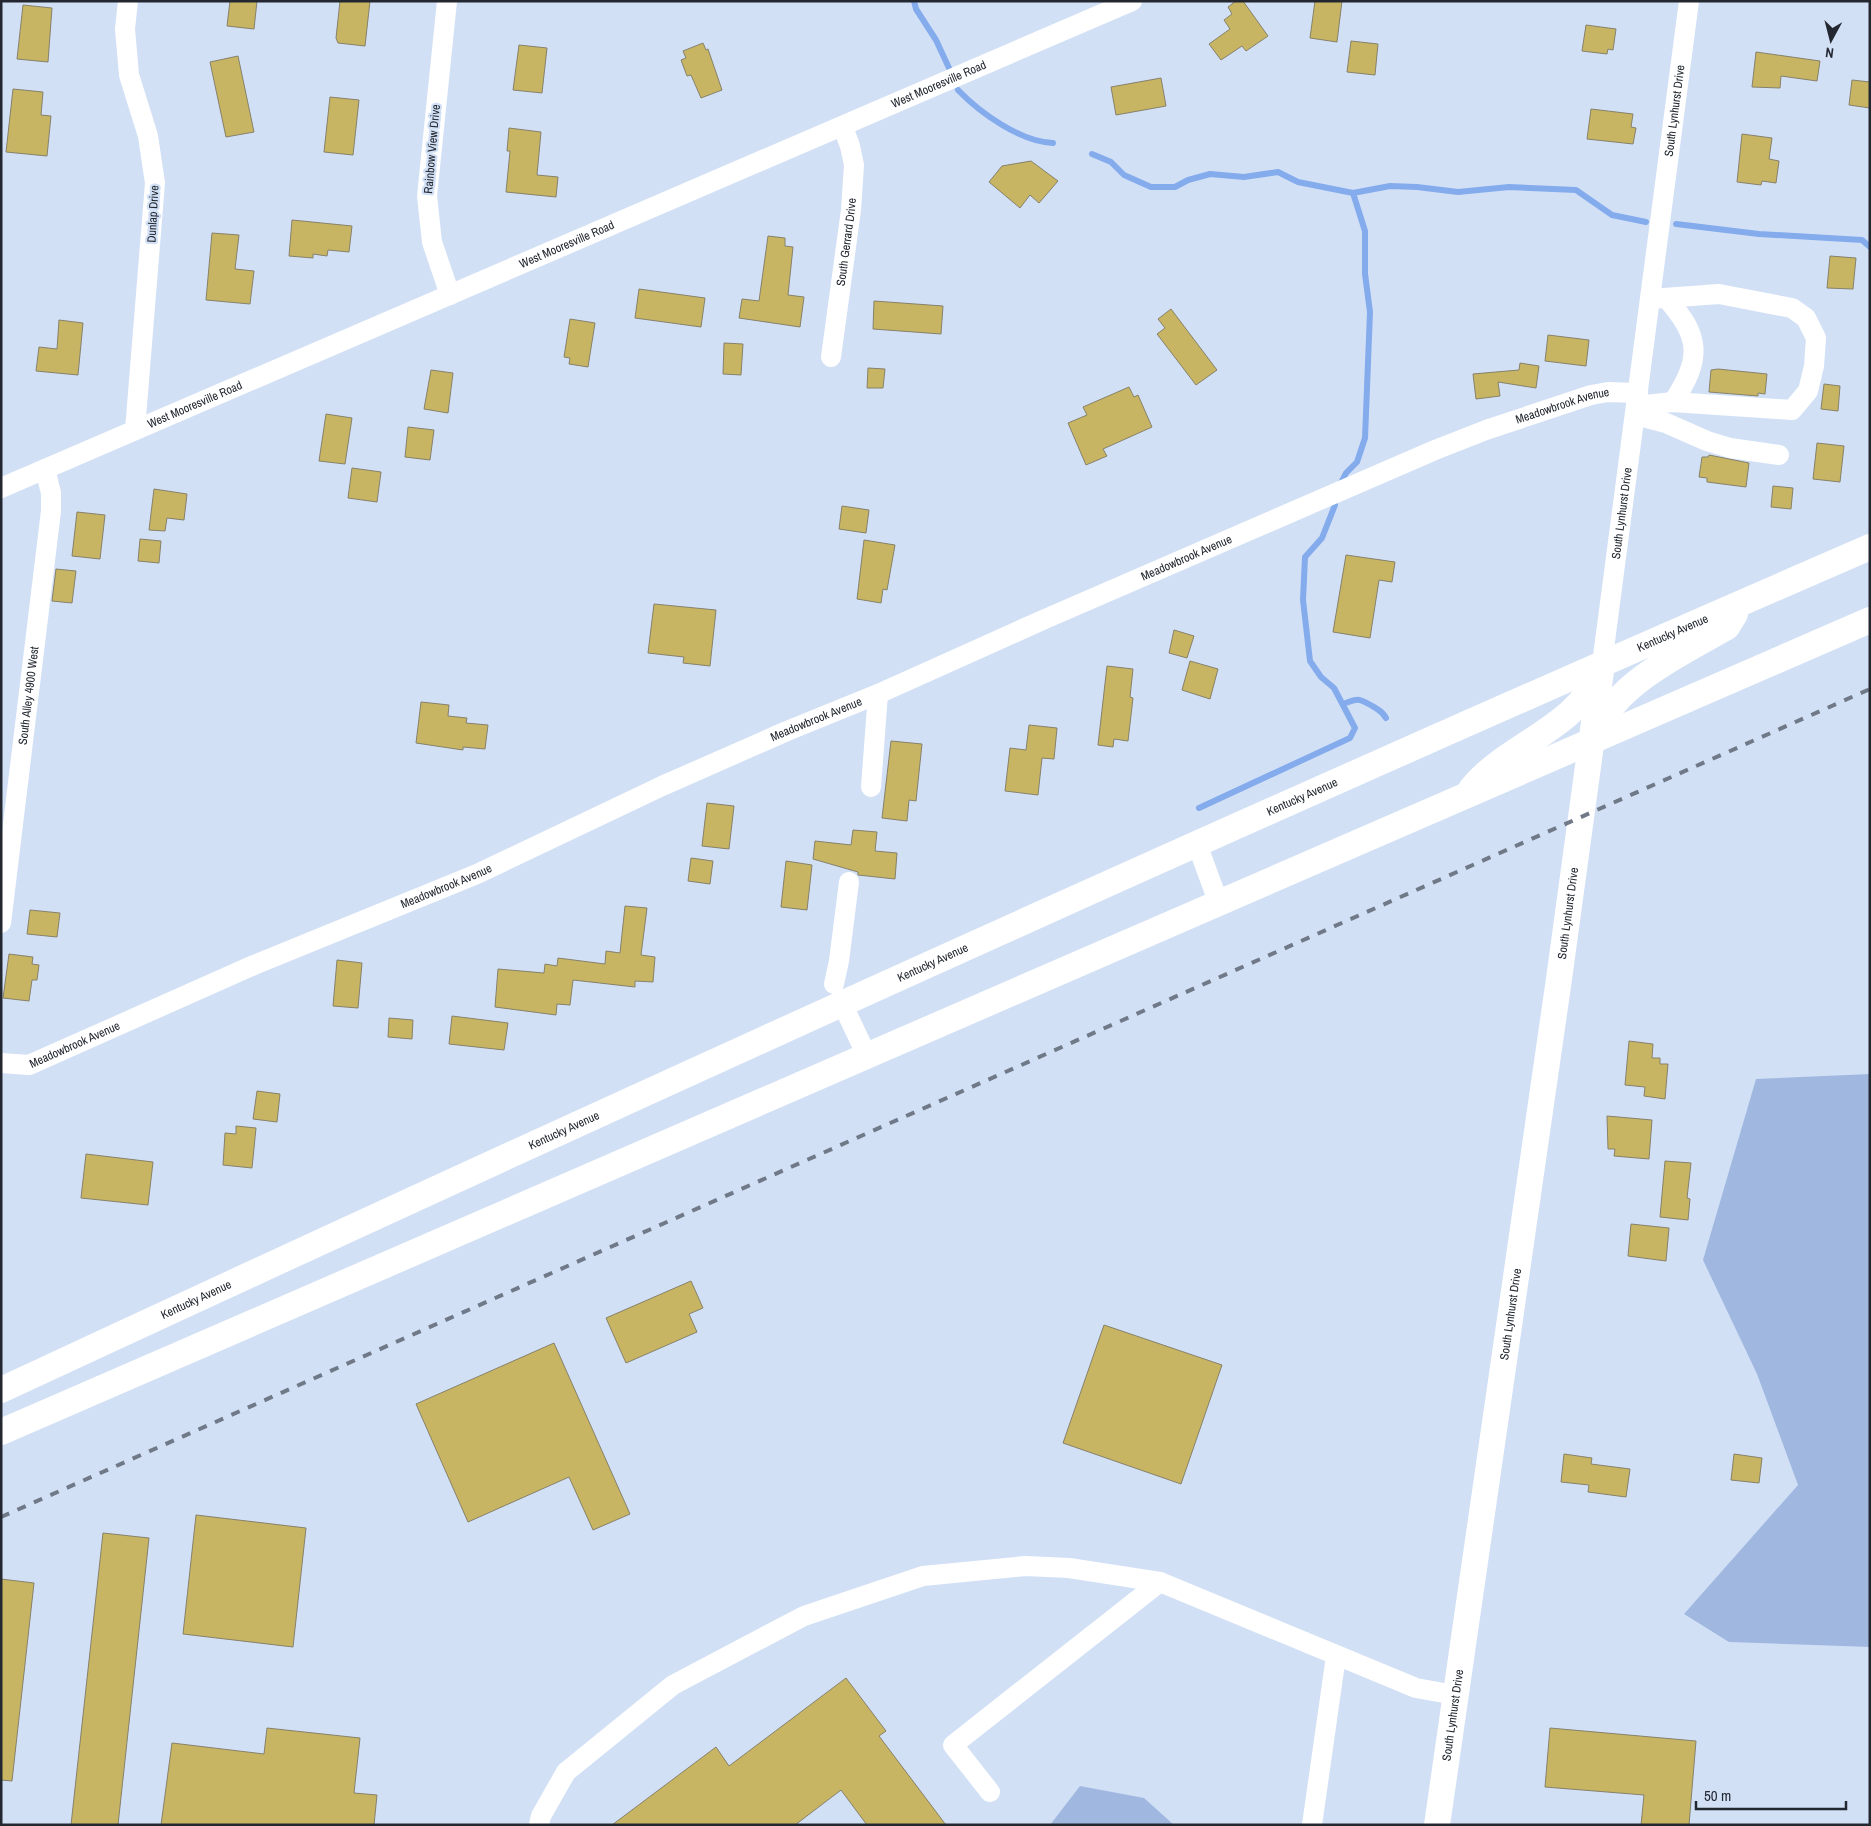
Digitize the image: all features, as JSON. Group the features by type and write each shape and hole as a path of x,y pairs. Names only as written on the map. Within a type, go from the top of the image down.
{"main road":[{"name":"Kentucky Avenue","path":"1,1390 838,993 1198,844 1870,547"},
{"path":"1590,742 1606,712 1618,698 1657,669 1727,627 1742,603"},
{"path":"1,1432 1870,620"},
{"name":"South Lynhurst Drive","path":"1437,1825 1559,979 1602,664"},
{"path":"1464,797 1481,776 1495,764 1540,735 1568,714 1590,688 1602,664"}],"street":[{"name":"Dunlap Drive","path":"128,1 125,38 129,75 150,146 155,183 135,430"},
{"name":"Rainbow View Drive","path":"447,1 427,196 432,242 450,295"},
{"name":"West Mooresville Road","path":"1,488 1132,1"},
{"name":"South Lynhurst Drive","path":"1602,664 1636,405 1658,299 1689,1"},
{"name":"South Gerrard Drive","path":"831,357 851,210 854,165 843,127"},
{"path":"1636,405 1673,402 1792,410 1808,391 1814,366 1816,338 1806,318 1792,308 1719,294 1658,299"},
{"path":"1658,299 1684,317 1694,346 1693,365 1686,383 1673,402"},
{"name":"Meadowbrook Avenue","path":"1,1063 29,1065 254,966 477,874 662,786 787,731 878,694 1054,615 1464,438 1591,394 1608,392 1636,405"},
{"path":"1636,405 1666,423 1707,441 1730,448 1779,455"},
{"name":"South Alley 4900 West","path":"1,923 52,511 51,492 46,469"},
{"path":"871,787 878,694"},
{"path":"1198,844 1219,904"},
{"path":"849,882 839,961 838,993 867,1056"},
{"path":"539,1825 541,1816 566,1772 673,1685 804,1616 923,1576 1025,1566 1069,1568 1160,1582 1416,1688 1455,1695"},
{"path":"990,1792 953,1745 1160,1582"},
{"path":"1312,1825 1336,1656"}],"shaded area":[{"path":"1870,1074 1870,1647 1729,1642 1684,1614 1798,1485 1757,1374 1703,1260 1756,1079"},
{"path":"1080,1786 1144,1798 1174,1825 1050,1825"}],"building":[{"path":"230,1 257,1 254,29 227,26"},
{"path":"340,1 370,1 365,46 338,43 336,38"},
{"path":"1236,1 1243,1 1268,36 1246,51 1242,46 1221,60 1209,44 1230,29 1224,20 1232,14 1228,7"},
{"path":"1315,1 1342,1 1337,42 1310,38"},
{"path":"23,5 52,8 48,62 17,59"},
{"path":"1586,25 1616,29 1613,50 1608,49 1607,54 1582,51"},
{"path":"1351,41 1378,44 1375,75 1347,72"},
{"path":"703,43 706,50 708,49 722,90 701,98 691,75 687,76 681,60 686,58 683,51"},
{"path":"519,45 547,48 542,93 513,90"},
{"path":"1756,52 1820,61 1817,81 1781,76 1780,88 1752,87"},
{"path":"238,56 254,132 226,137 210,62"},
{"path":"1161,78 1166,106 1116,115 1111,87"},
{"path":"1852,80 1870,82 1870,108 1849,105"},
{"path":"13,89 43,92 41,115 51,116 47,156 6,152"},
{"path":"330,97 359,100 353,155 324,152"},
{"path":"1591,109 1633,114 1631,127 1636,128 1633,144 1587,139"},
{"path":"509,128 541,132 537,175 558,177 556,197 506,192 510,151 507,151"},
{"path":"1742,134 1772,138 1769,159 1779,161 1776,183 1762,181 1761,185 1737,182"},
{"path":"1031,161 1058,181 1039,203 1030,195 1020,208 989,182 1002,166"},
{"path":"292,220 352,226 349,252 328,250 327,256 313,254 313,258 289,256"},
{"path":"212,233 239,235 235,269 254,271 250,304 206,300"},
{"path":"768,236 785,238 785,246 793,247 788,295 804,297 800,327 739,318 742,299 759,301"},
{"path":"1830,256 1856,258 1853,289 1827,288"},
{"path":"639,289 705,298 701,327 635,318"},
{"path":"874,301 943,306 941,334 873,329"},
{"path":"1171,309 1217,370 1196,385 1157,334 1165,328 1158,319"},
{"path":"570,319 595,323 588,367 569,364 570,358 564,357"},
{"path":"59,320 83,323 78,375 36,371 39,347 57,349"},
{"path":"1548,335 1589,340 1586,366 1545,361"},
{"path":"724,343 743,344 741,375 723,374"},
{"path":"1520,363 1539,366 1536,388 1498,382 1500,396 1476,399 1473,374 1519,370"},
{"path":"868,368 885,369 883,388 867,388"},
{"path":"431,370 453,373 448,413 424,409"},
{"path":"1711,370 1767,374 1765,394 1758,393 1758,396 1709,392"},
{"path":"1824,384 1840,386 1838,411 1821,409"},
{"path":"1129,387 1134,397 1138,395 1152,427 1103,449 1107,456 1086,465 1068,423 1087,415 1083,407"},
{"path":"326,414 352,418 345,464 319,461"},
{"path":"408,427 434,430 430,460 405,457"},
{"path":"1817,443 1844,446 1840,482 1813,479"},
{"path":"1709,455 1749,463 1746,487 1707,482 1707,478 1699,477 1702,457 1708,457"},
{"path":"352,468 381,472 377,502 348,498"},
{"path":"1773,486 1793,488 1791,509 1771,507"},
{"path":"154,489 187,494 184,520 167,518 165,531 149,530"},
{"path":"842,506 869,510 866,533 839,529"},
{"path":"77,512 105,515 100,559 72,556"},
{"path":"140,539 161,541 159,563 138,561"},
{"path":"864,540 895,545 887,590 883,589 881,603 857,599"},
{"path":"1346,555 1395,562 1392,582 1379,580 1370,638 1333,632"},
{"path":"56,569 76,571 72,603 52,601"},
{"path":"654,604 716,610 710,666 683,663 684,657 648,653"},
{"path":"1174,630 1194,636 1187,658 1169,653"},
{"path":"1190,661 1218,669 1210,699 1182,690"},
{"path":"1107,666 1133,669 1130,697 1133,698 1128,741 1114,739 1113,747 1098,745"},
{"path":"421,702 449,705 448,716 467,718 466,723 488,725 485,749 463,747 463,750 416,743"},
{"path":"1029,725 1057,728 1054,759 1042,758 1038,795 1005,791 1010,748 1026,750"},
{"path":"891,741 922,744 916,801 909,800 907,821 882,818"},
{"path":"707,803 734,806 729,849 702,846"},
{"path":"853,830 877,832 875,851 897,853 895,879 858,875 858,872 813,859 815,841 851,845"},
{"path":"691,858 713,861 710,884 688,881"},
{"path":"786,861 812,865 807,910 781,907"},
{"path":"625,906 647,908 641,955 655,957 653,982 635,981 635,987 573,980 570,1005 557,1004 556,1015 495,1007 498,969 544,973 545,964 557,966 558,958 605,964 606,951 620,953"},
{"path":"30,910 60,913 57,937 27,934"},
{"path":"9,954 33,957 32,964 39,965 37,980 32,980 29,1001 3,998"},
{"path":"337,960 362,963 358,1008 333,1006"},
{"path":"452,1016 508,1023 504,1050 449,1044"},
{"path":"389,1018 413,1020 412,1039 388,1037"},
{"path":"1629,1041 1653,1044 1652,1058 1660,1058 1660,1064 1668,1064 1665,1099 1644,1096 1645,1087 1625,1085"},
{"path":"257,1091 280,1094 277,1122 253,1119"},
{"path":"1607,1116 1652,1120 1649,1159 1614,1156 1615,1149 1608,1149"},
{"path":"236,1126 256,1128 252,1168 223,1165 225,1133 236,1134"},
{"path":"86,1154 153,1162 148,1205 81,1198"},
{"path":"1665,1161 1691,1163 1687,1198 1690,1199 1688,1220 1660,1217"},
{"path":"1631,1224 1669,1228 1666,1261 1628,1256"},
{"path":"691,1281 703,1308 689,1314 697,1332 626,1363 606,1318"},
{"path":"1104,1325 1222,1365 1181,1484 1063,1443"},
{"path":"554,1343 630,1514 593,1530 569,1477 468,1522 416,1404"},
{"path":"1564,1454 1592,1458 1591,1464 1630,1469 1626,1497 1588,1492 1589,1485 1561,1482"},
{"path":"1734,1454 1762,1458 1759,1483 1731,1480"},
{"path":"196,1515 306,1528 293,1647 183,1634"},
{"path":"103,1533 149,1538 118,1825 71,1825"},
{"path":"1,1579 34,1583 12,1781 1,1780"},
{"path":"846,1678 886,1731 879,1736 946,1825 867,1825 841,1790 795,1825 612,1825 716,1747 729,1766"},
{"path":"267,1728 360,1738 354,1793 377,1795 374,1825 161,1825 172,1743 264,1754"},
{"path":"1550,1728 1696,1741 1689,1825 1641,1825 1644,1795 1545,1787"}],"waterway":[{"path":"914,1 916,9 936,40 949,68"},
{"path":"958,90 989,117 1002,125 1028,138 1053,143"},
{"path":"1092,154 1111,162 1124,175 1151,187 1175,187 1188,180 1210,174 1244,177 1278,172 1298,182 1353,193 1390,186 1458,192 1509,187 1576,190 1612,215 1646,222"},
{"path":"1340,485 1346,473 1357,462 1365,438 1370,312 1365,274 1365,231 1353,193"},
{"path":"1676,224 1759,234 1862,240 1870,247"},
{"path":"1199,808 1350,738 1355,728 1334,688 1321,677 1310,661 1303,600 1305,557 1322,538 1335,505"},
{"path":"1343,704 1353,700 1362,701 1381,711 1386,718"}],"railway":[{"path":"1,1517 1870,689"}]}
